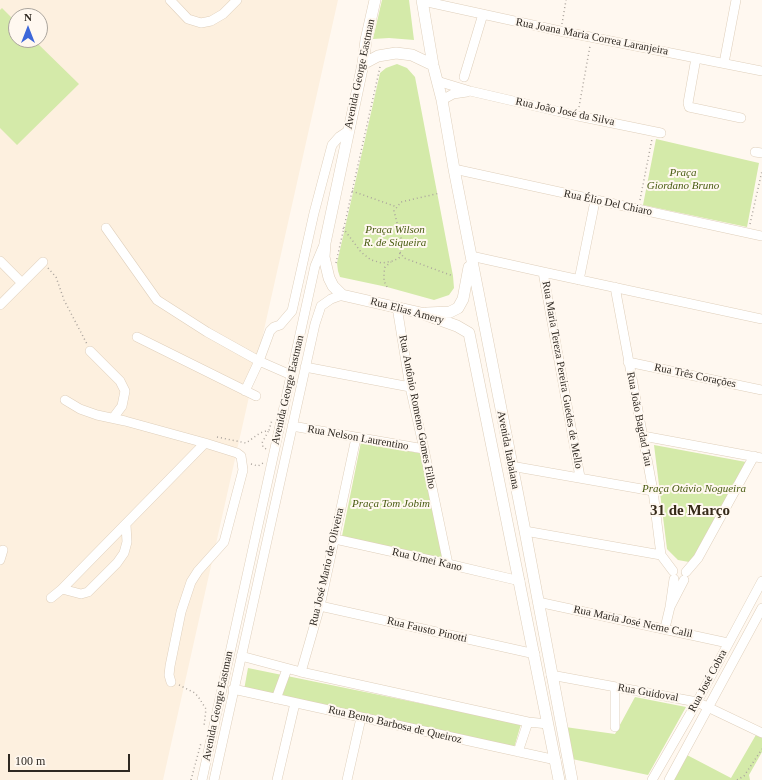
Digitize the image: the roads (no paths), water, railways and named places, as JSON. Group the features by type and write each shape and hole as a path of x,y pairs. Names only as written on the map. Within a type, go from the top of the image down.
{"main road":[{"name":"Avenida George Eastman","path":"324,243 363,64 366,40 375,0"},
{"path":"422,0 433,65 442,100"},
{"path":"363,64 378,56 396,54 412,56 433,65"},
{"name":"Avenida Itabaiana","path":"442,100 572,780"},
{"path":"324,243 324,257 329,278 333,286 342,295"},
{"path":"421,313 450,312 458,308 463,299 467,284 471,256"},
{"name":"Rua Elias Amery","path":"342,295 421,313 458,326 469,333"},
{"name":"Avenida Itabaiana","path":"469,333 560,780"}],"street":[{"path":"170,0 188,19 201,23 211,21 223,14 237,0"},
{"name":"Rua Joana Maria Correa Laranjeira","path":"422,0 560,31 762,71"},
{"path":"724,63 736,0"},
{"path":"464,77 483,14"},
{"path":"696,58 688,103 689,107 741,118"},
{"name":"Rua João José da Silva","path":"437,81 470,91 578,116 657,132"},
{"name":"Rua João José da Silva","path":"442,100 453,94 470,91"},
{"path":"245,391 259,361 270,331 280,324 292,311 314,213 332,145 339,137 348,131"},
{"name":"Rua Élio Del Chiaro","path":"454,169 595,201 762,236"},
{"path":"579,280 595,201"},
{"path":"106,228 157,300 206,332 259,361 291,375"},
{"name":"Avenida George Eastman","path":"202,780 315,266 324,243"},
{"path":"471,256 615,288 762,318"},
{"path":"0,261 22,283"},
{"path":"0,305 43,262"},
{"name":"Rua Maria Tereza Pereira Guedes de Mello","path":"543,272 580,477"},
{"name":"Rua João Bagdad Tau","path":"615,288 653,491 661,555 673,575"},
{"name":"Avenida George Eastman","path":"214,780 315,324 321,306 331,299 342,295"},
{"name":"Rua Antônio Romeno Gomes Filho","path":"397,308 410,387 448,564"},
{"path":"137,337 256,396"},
{"path":"90,351 120,381 125,391 122,406 114,418"},
{"name":"Rua Três Corações","path":"628,362 762,390"},
{"path":"305,367 410,387"},
{"path":"65,400 80,409 205,443 238,453 241,456 243,470 224,542 198,571 191,582 181,612 169,675 171,682"},
{"name":"Rua Nelson Laurentino","path":"292,426 424,449"},
{"path":"643,436 758,457 698,558 680,582 673,575"},
{"name":"Rua José Mario de Oliveira","path":"301,672 320,606 356,438"},
{"path":"51,598 62,589 126,525 205,443"},
{"path":"511,466 653,491"},
{"path":"62,589 81,594 88,592 117,563 124,553 127,542 126,525"},
{"path":"525,531 661,555"},
{"name":"Rua Umei Kano","path":"335,539 520,581"},
{"path":"0,560 3,550"},
{"path":"665,628 670,607 673,575 677,568 681,568 685,576"},
{"path":"670,607 685,576"},
{"name":"Rua José Cobra","path":"652,780 697,702 762,581"},
{"name":"Rua Maria José Neme Calil","path":"538,602 665,628 728,643"},
{"name":"Rua Fausto Pinotti","path":"320,606 535,654"},
{"name":"Rua José Cobra","path":"668,780 762,608"},
{"path":"241,656 287,669 528,722 548,724"},
{"path":"276,699 287,669"},
{"name":"Rua Guidoval","path":"551,675 697,702 762,733"},
{"path":"615,687 615,727"},
{"name":"Rua Bento Barbosa de Queiroz","path":"233,690 556,760"},
{"path":"277,780 295,703"},
{"path":"347,780 361,718"},
{"path":"518,752 528,722"}],"district":[{"name":"31 de Março","path":"690,511"}],"park label":[{"name":"Praça Giordano Bruno","path":"683,179"},
{"name":"Praça Wilson R. de Siqueira","path":"395,236"},
{"name":"Praça Otávio Nogueira","path":"694,489"},
{"name":"Praça Tom Jobim","path":"391,504"}]}
